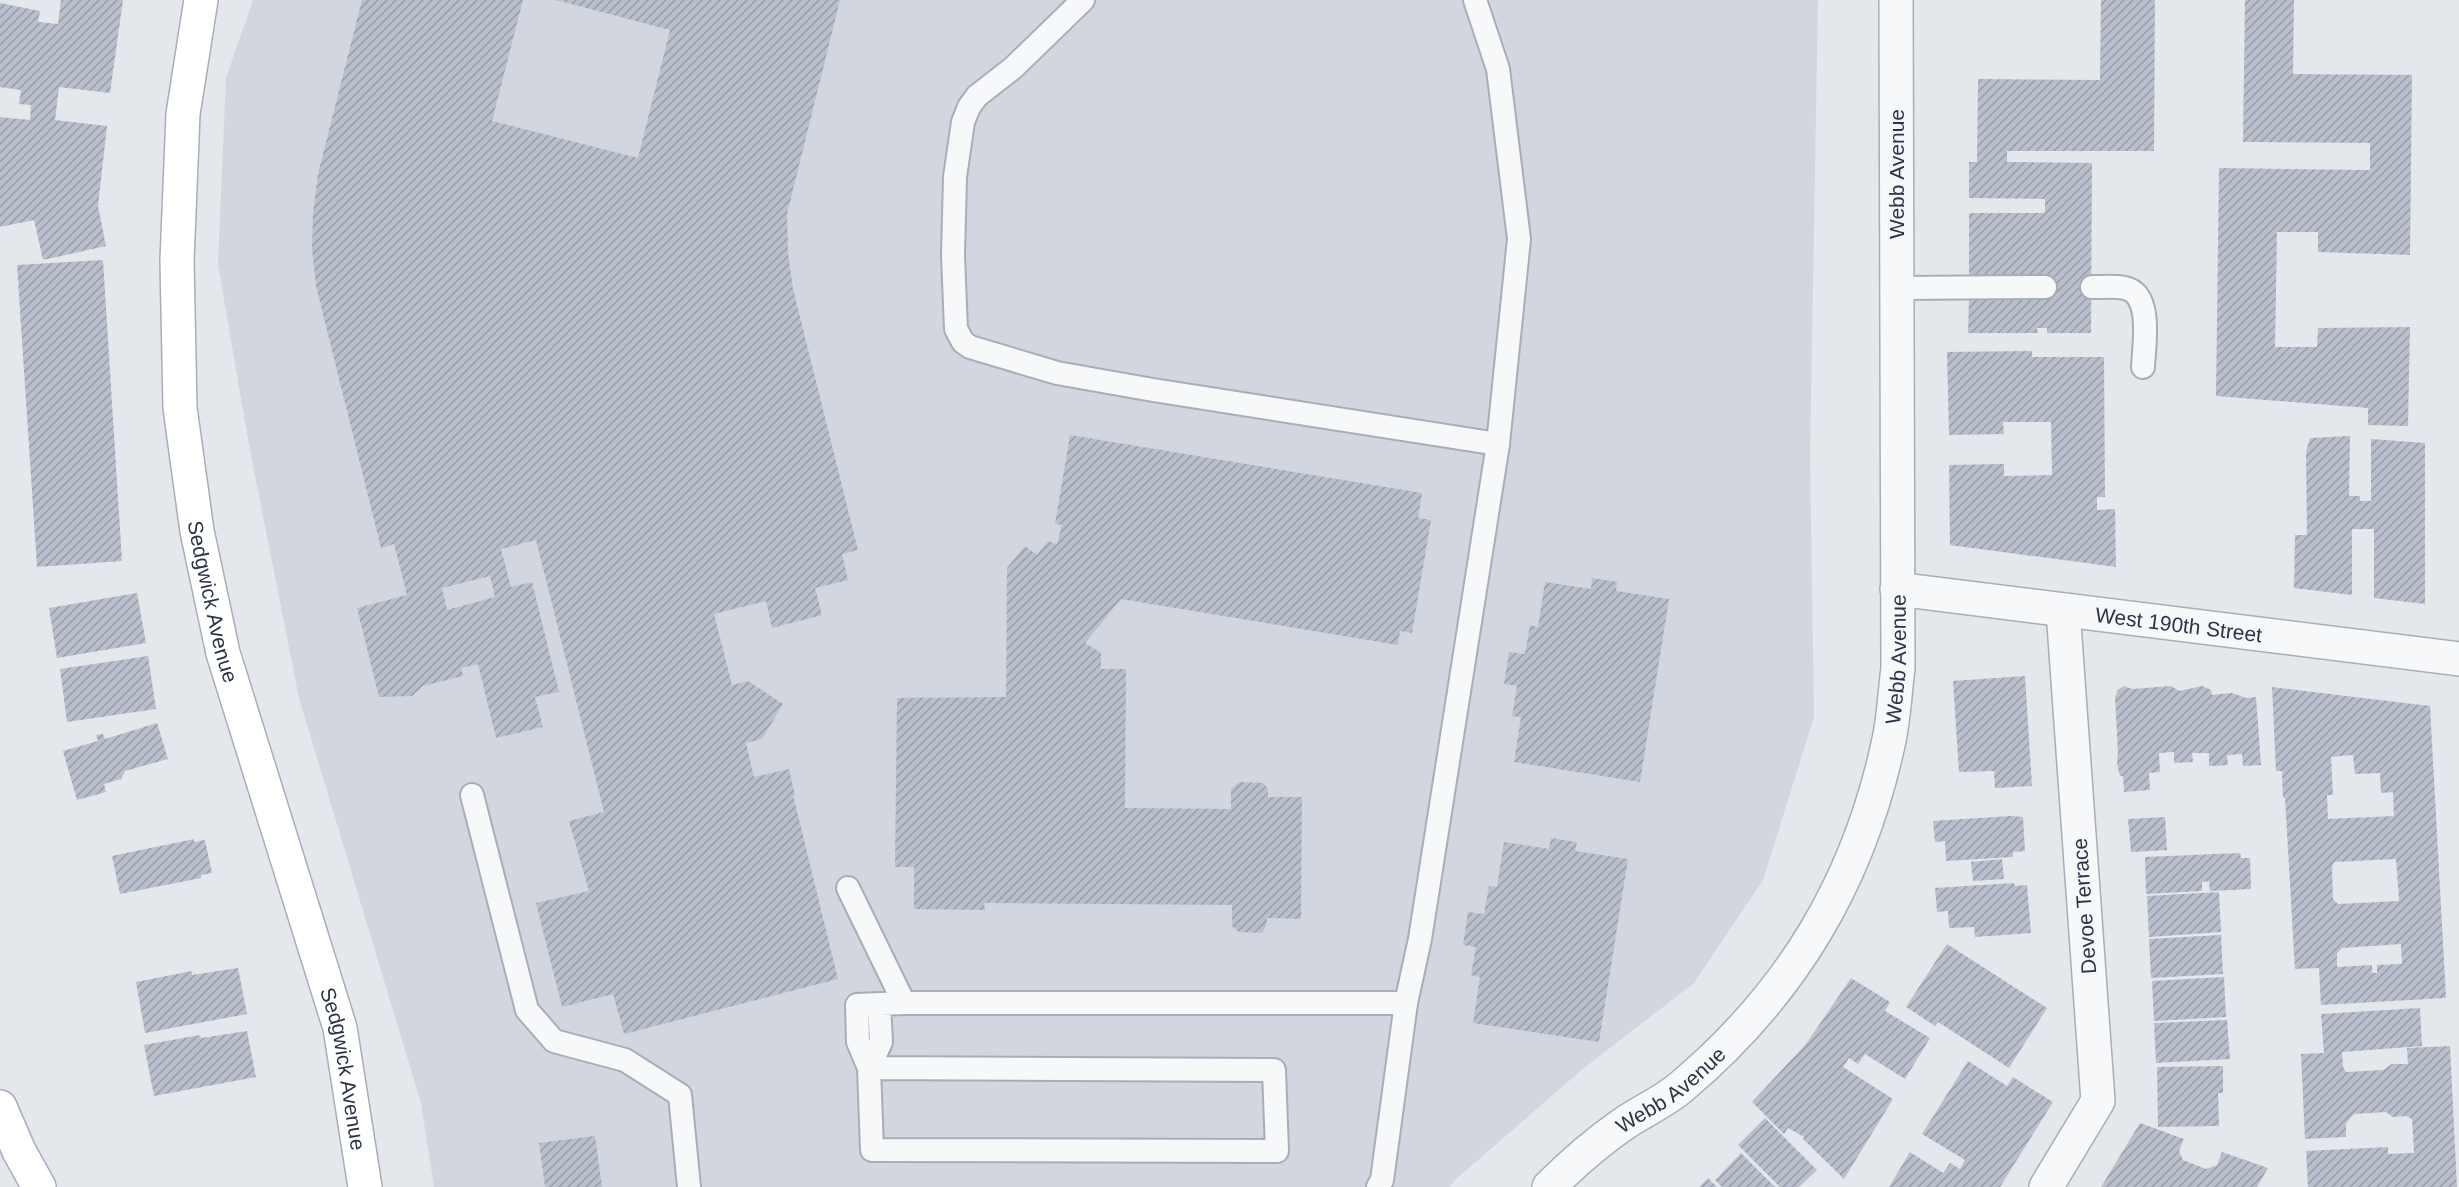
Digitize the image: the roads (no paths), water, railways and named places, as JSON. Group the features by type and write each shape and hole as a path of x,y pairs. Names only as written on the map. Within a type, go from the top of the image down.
{"street":[{"name":"Sedgwick Avenue","path":"201,0 183,114 177,261 181,419 197,531 223,653 340,1028 365,1187"},
{"name":"Webb Avenue","path":"1550,1187 1572,1165 1622,1124 1677,1091 1721,1053 1772,997 1815,934 1849,870 1872,807 1890,738 1898,668 1896,0"},
{"name":"West 190th Street","path":"1897,589 2459,659"},
{"name":"Devoe Terrace","path":"2046,1187 2098,1101 2062,610"},
{"path":"0,1107 19,1151 39,1187"}],"lane":[{"path":"1083,0 1013,68 978,96 969,107 963,122 955,177 953,256 956,329 963,342 970,347 1034,368 1153,390 1498,444"},
{"path":"1378,1187 1382,1180 1406,1003 1420,939 1498,444 1519,239 1498,69 1475,0"},
{"path":"1896,288 2045,287"},
{"path":"2092,287 2124,288 2137,293 2144,315 2143,367"},
{"path":"472,795 527,1010 554,1041 625,1060 680,1095 689,1187"},
{"path":"848,888 904,1003"},
{"path":"869,1068 1274,1070 1276,1150 872,1150 869,1068 881,1042 868,1005 904,1003 1406,1003"}]}
